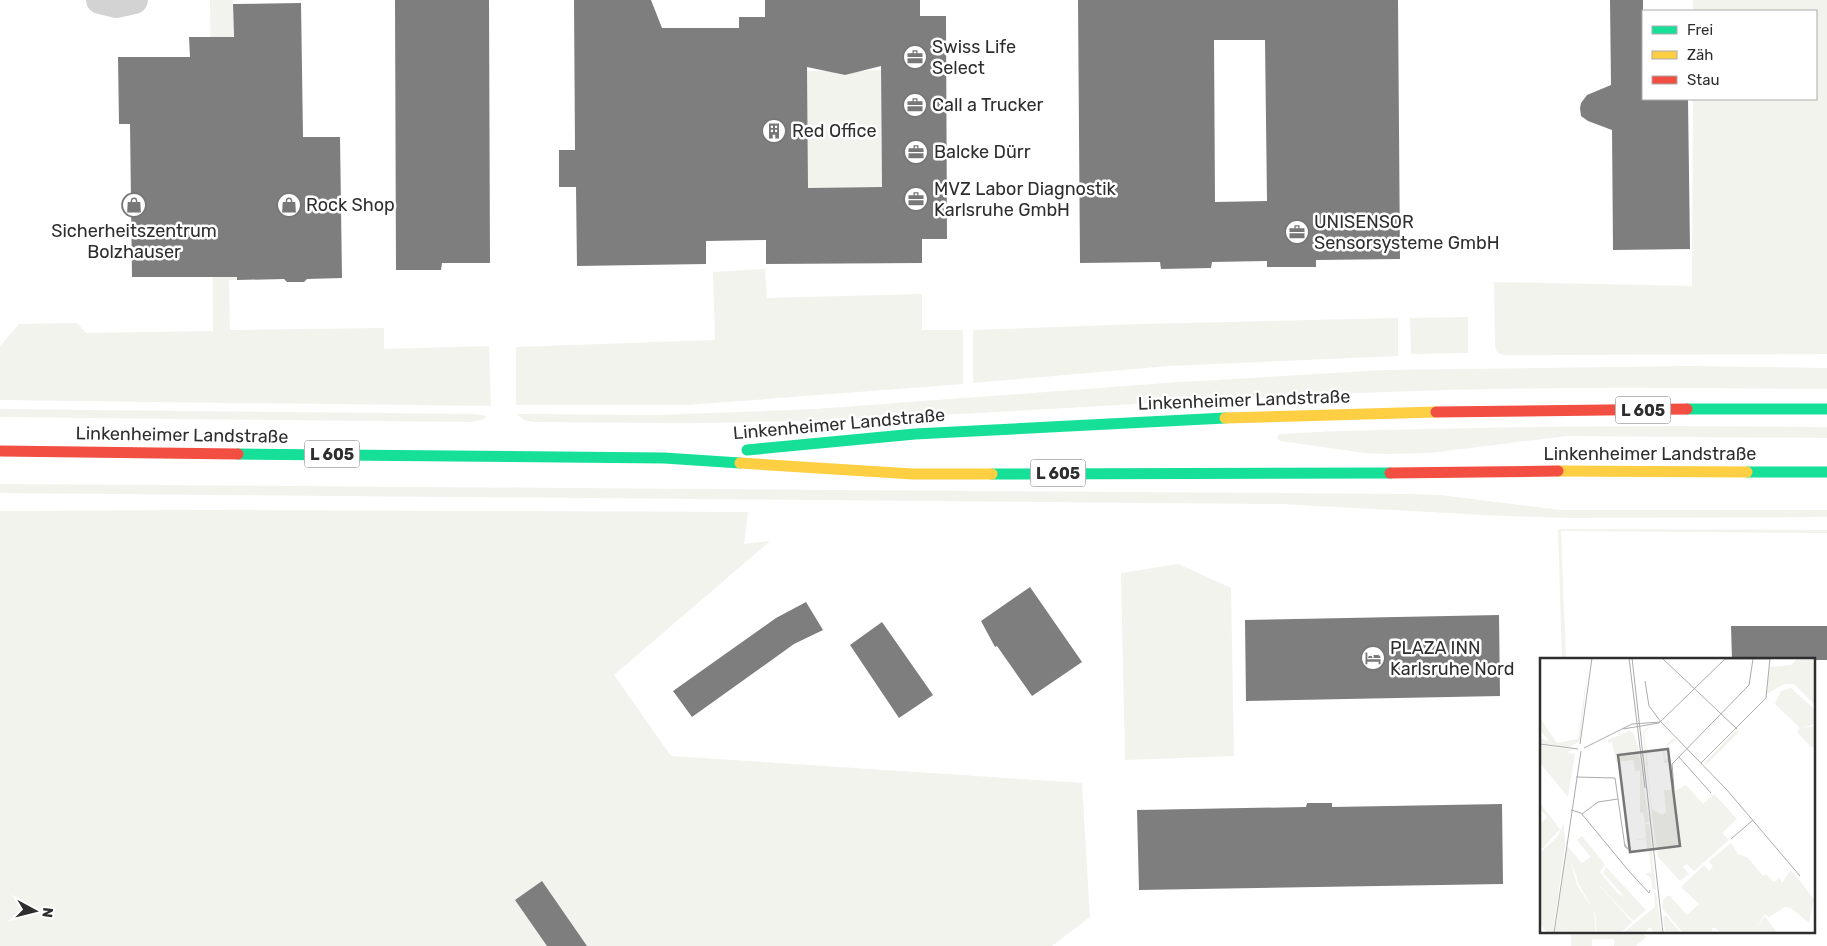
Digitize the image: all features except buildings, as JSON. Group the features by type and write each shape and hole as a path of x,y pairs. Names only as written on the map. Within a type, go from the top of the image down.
{"main road":[{"name":"Linkenheimer Landstraße","path":"664,458 912,434 1200,418 1460,411 1827,409"},
{"name":"Linkenheimer Landstraße","path":"0,451 664,458 913,474 1338,474 1566,471 1827,472"}],"street":[{"path":"100,0 116,4 134,0"}],"shaded area":[{"path":"210,0 233,0 237,280 229,280 230,330 384,328 384,349 489,346 491,406 0,400 0,346 19,324 77,323 86,333 213,331"},
{"path":"1693,0 1827,0 1827,354 1502,355 1497,352 1495,347 1494,282 1692,286 1693,100 1817,100 1817,10 1693,10"},
{"path":"881,70 882,187 808,188 807,71 831,71 836,74 845,75 856,71"},
{"path":"765,269 767,298 922,294 922,330 963,330 963,384 687,405 516,405 516,347 715,340 713,272"},
{"path":"1468,317 1468,353 1411,354 1410,318"},
{"path":"1398,318 1398,356 1168,366 973,383 973,330"},
{"path":"1687,366 1827,368 1827,389 1606,388 1440,390 1306,395 833,420 726,423 533,422 524,420 517,414 658,415 816,409 1166,383 1385,370"},
{"path":"0,409 475,414 486,416 484,419 471,422 0,417"},
{"path":"1678,426 1827,427 1827,438 1567,436 1430,453 1386,454 1365,453 1280,441 1277,438 1280,434 1338,431"},
{"path":"0,484 1405,494 1440,495 1561,510 1827,510 1827,517 1570,518 1282,504 0,493"},
{"path":"0,511 748,512 744,544 770,541 614,675 671,756 1082,783 1090,917 1052,946 0,946"},
{"path":"1558,529 1827,530 1827,533 1561,531 1566,658 1562,658"},
{"path":"1178,564 1231,588 1234,756 1125,760 1121,573"},
{"path":"1571,934 1644,934 1646,937 1636,946 1614,946 1614,939 1592,939 1592,946 1571,946"}],"traffic: fast":[{"path":"1687,409 1827,409"},
{"path":"747,450 915,434 1225,418"},
{"path":"238,454 664,458 740,463"},
{"path":"1747,472 1827,472"},
{"path":"992,474 1390,473"}],"traffic: slow":[{"path":"1225,418 1436,412"},
{"path":"740,463 913,474 992,474"},
{"path":"1558,471 1747,472"}],"traffic: jam":[{"path":"1436,412 1687,409"},
{"path":"0,451 238,454"},
{"path":"1390,473 1558,471"}],"place":[{"name":"Swiss Life Select","path":"915,57"},
{"name":"Call a Trucker","path":"915,105"},
{"name":"Red Office","path":"774,131"},
{"name":"Balcke Dürr","path":"916,152"},
{"name":"MVZ Labor Diagnostik Karlsruhe GmbH","path":"916,199"},
{"name":"Sicherheitszentrum Bolzhauser","path":"134,205"},
{"name":"Rock Shop","path":"289,205"},
{"name":"UNISENSOR Sensorsysteme GmbH","path":"1297,232"},
{"name":"PLAZA INN Karlsruhe Nord","path":"1373,658"}]}
